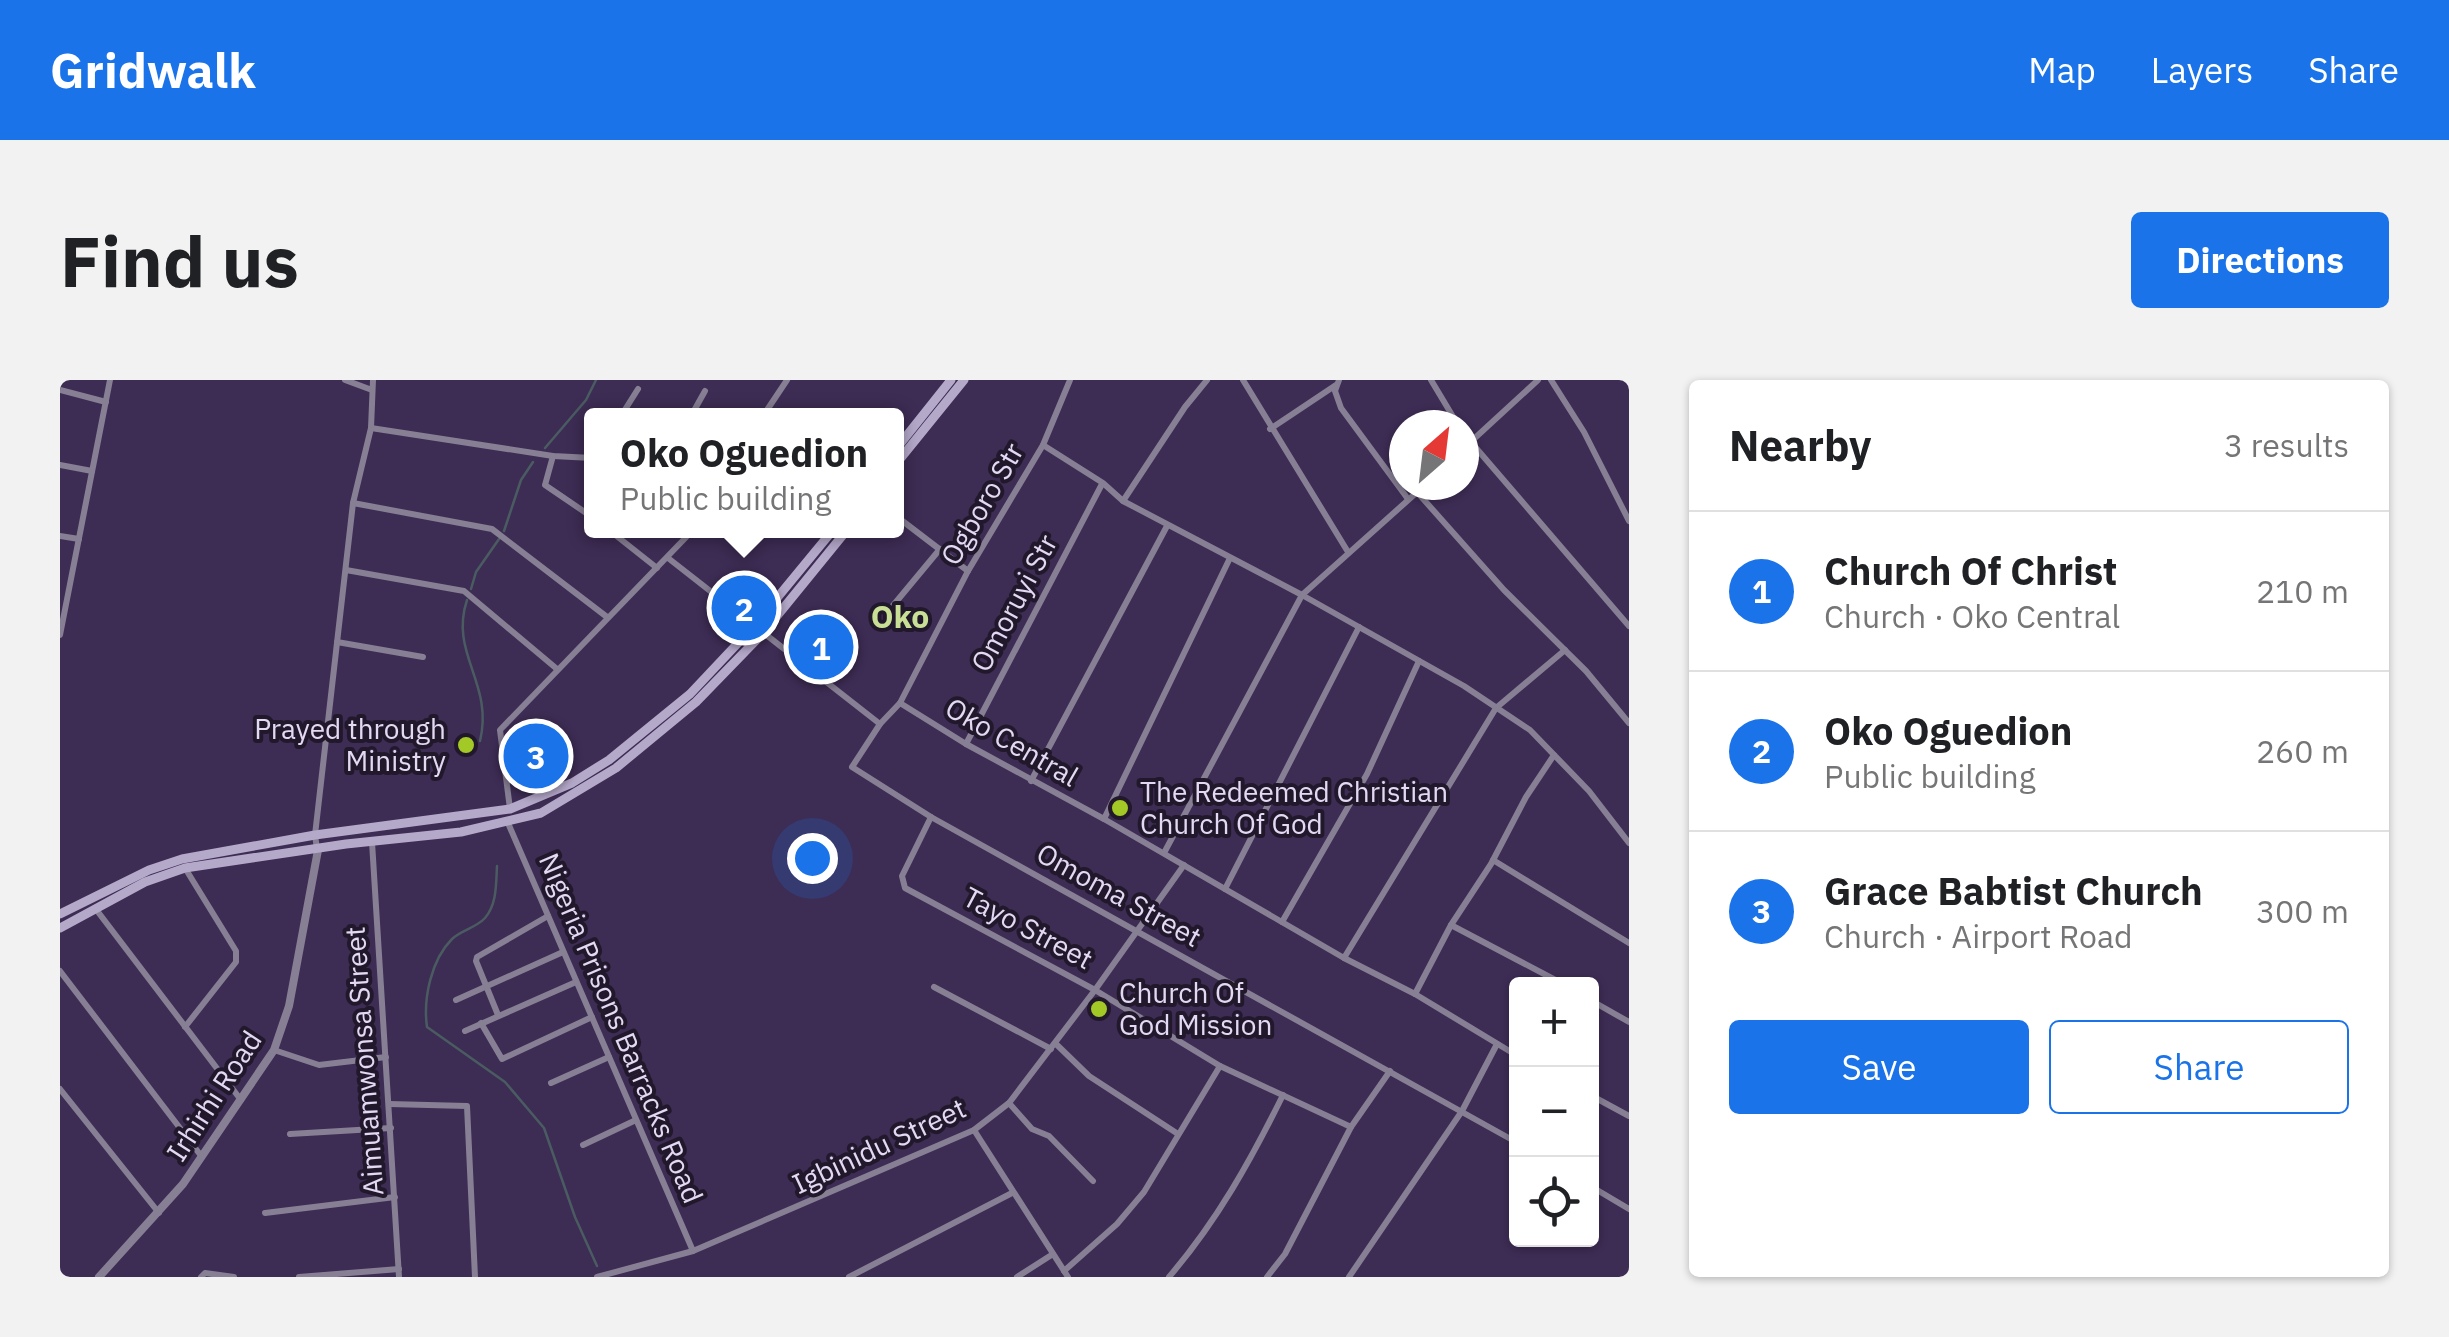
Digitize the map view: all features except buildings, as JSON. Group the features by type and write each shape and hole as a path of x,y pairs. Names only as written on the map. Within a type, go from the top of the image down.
{"main road":[{"path":"904,438 951,380"},
{"path":"904,454 964,380"},
{"path":"60,914 150,870 182,859 315,834 510,809 572,782 608,760 690,694 759,629 826,538"},
{"path":"60,928 145,882 184,868 508,823 541,814 616,768 696,702 840,538"}],"street":[{"path":"60,636 62,604 79,539 110,380"},
{"path":"318,850 315,834 337,642 354,503 371,428 373,380"},
{"path":"768,408 787,380"},
{"name":"Ogboro Str","path":"900,703 968,571 1043,445 1070,380"},
{"path":"1123,501 1184,407 1208,380"},
{"path":"1243,380 1348,552"},
{"path":"1432,380 1449,410"},
{"path":"1479,435 1538,380"},
{"path":"1551,380 1584,432 1629,521"},
{"path":"349,381 373,390"},
{"path":"1270,429 1341,381"},
{"path":"1341,381 1335,391 1341,408 1389,473"},
{"path":"626,408 638,389"},
{"path":"60,390 106,402"},
{"path":"695,408 704,392"},
{"path":"371,428 584,458"},
{"path":"1043,445 1123,501 1359,627 1530,730 1589,792 1629,843"},
{"path":"553,456 545,484 584,511"},
{"path":"1479,459 1629,626"},
{"path":"60,465 92,471"},
{"name":"Omoruyi Str","path":"966,744 1102,483"},
{"path":"1164,853 1302,595 1407,500"},
{"path":"1424,500 1629,723"},
{"path":"354,503 492,529 607,617"},
{"path":"904,522 968,571"},
{"path":"1032,781 1167,526"},
{"path":"60,536 79,539"},
{"path":"619,538 658,568"},
{"path":"510,809 500,730 687,538"},
{"path":"886,614 940,549"},
{"path":"668,558 880,724 900,703"},
{"path":"1104,819 1229,560"},
{"path":"346,570 464,592 556,670"},
{"path":"1225,890 1359,627"},
{"path":"337,642 423,657"},
{"path":"1344,958 1496,708 1565,650"},
{"path":"1282,922 1366,774 1419,661"},
{"name":"Oko Central","path":"900,703 1509,1051"},
{"name":"Omoma Street","path":"880,724 852,767 931,817 1509,1138"},
{"path":"1415,994 1451,925 1554,755"},
{"name":"Tayo Street","path":"931,817 902,876 905,888 1095,990 1220,1066 1351,1127"},
{"name":"Nigeria Prisons Barracks Road","path":"508,823 693,1251"},
{"name":"Aimuamwonsa Street","path":"372,842 399,1273"},
{"name":"Irhirhi Road","path":"99,1277 203,1158 274,1050 289,1006 318,850"},
{"path":"1493,860 1629,943"},
{"name":"Igbinidu Street","path":"597,1277 693,1251 974,1130 1008,1103 1184,865"},
{"path":"184,868 236,951 236,962 185,1027"},
{"path":"95,908 242,1101"},
{"path":"498,1015 477,957 548,916"},
{"path":"1451,925 1550,977"},
{"path":"456,1000 564,952"},
{"path":"60,972 203,1158"},
{"path":"466,1030 576,982"},
{"path":"934,987 1053,1046 1089,1076 1178,1134"},
{"path":"1599,1005 1629,1022"},
{"path":"481,1023 502,1059 592,1017"},
{"path":"1349,1277 1462,1111 1497,1044"},
{"path":"274,1050 319,1065 386,1056"},
{"path":"551,1083 609,1057"},
{"path":"974,1130 1066,1274 1144,1192 1220,1066"},
{"path":"1266,1277 1284,1254 1351,1127 1390,1071"},
{"path":"60,1088 158,1212"},
{"path":"1169,1277 1210,1228 1283,1095"},
{"path":"1599,1100 1629,1116"},
{"path":"1008,1103 1032,1129 1049,1136 1093,1181"},
{"path":"389,1104 467,1106 475,1277"},
{"path":"583,1145 636,1120"},
{"path":"290,1134 391,1128"},
{"path":"1599,1190 1629,1209"},
{"path":"848,1277 1012,1193"},
{"path":"265,1212 395,1197"},
{"path":"1017,1277 1053,1254"},
{"path":"201,1277 205,1273 234,1277"},
{"path":"299,1277 399,1273"}],"waterway":[{"path":"545,448 586,400 596,380"},
{"path":"504,531 521,480 533,462"},
{"path":"471,589 476,572 499,539"},
{"path":"467,600 463,637 481,702 480,741"},
{"path":"497,866 489,912 452,939 434,969 426,1004 427,1027 505,1082 544,1128 597,1266"}],"place":[{"name":"Oko Oguedion","path":"744,608"},
{"name":"Church Of Christ","path":"821,647"},
{"name":"Prayed through Ministry","path":"466,745"},
{"name":"Grace Babtist Church","path":"536,756"},
{"name":"The Redeemed Christian Church Of God","path":"1120,808"},
{"name":"Church Of God Mission","path":"1099,1009"}],"district":[{"name":"Oko","path":"900,617"}]}
